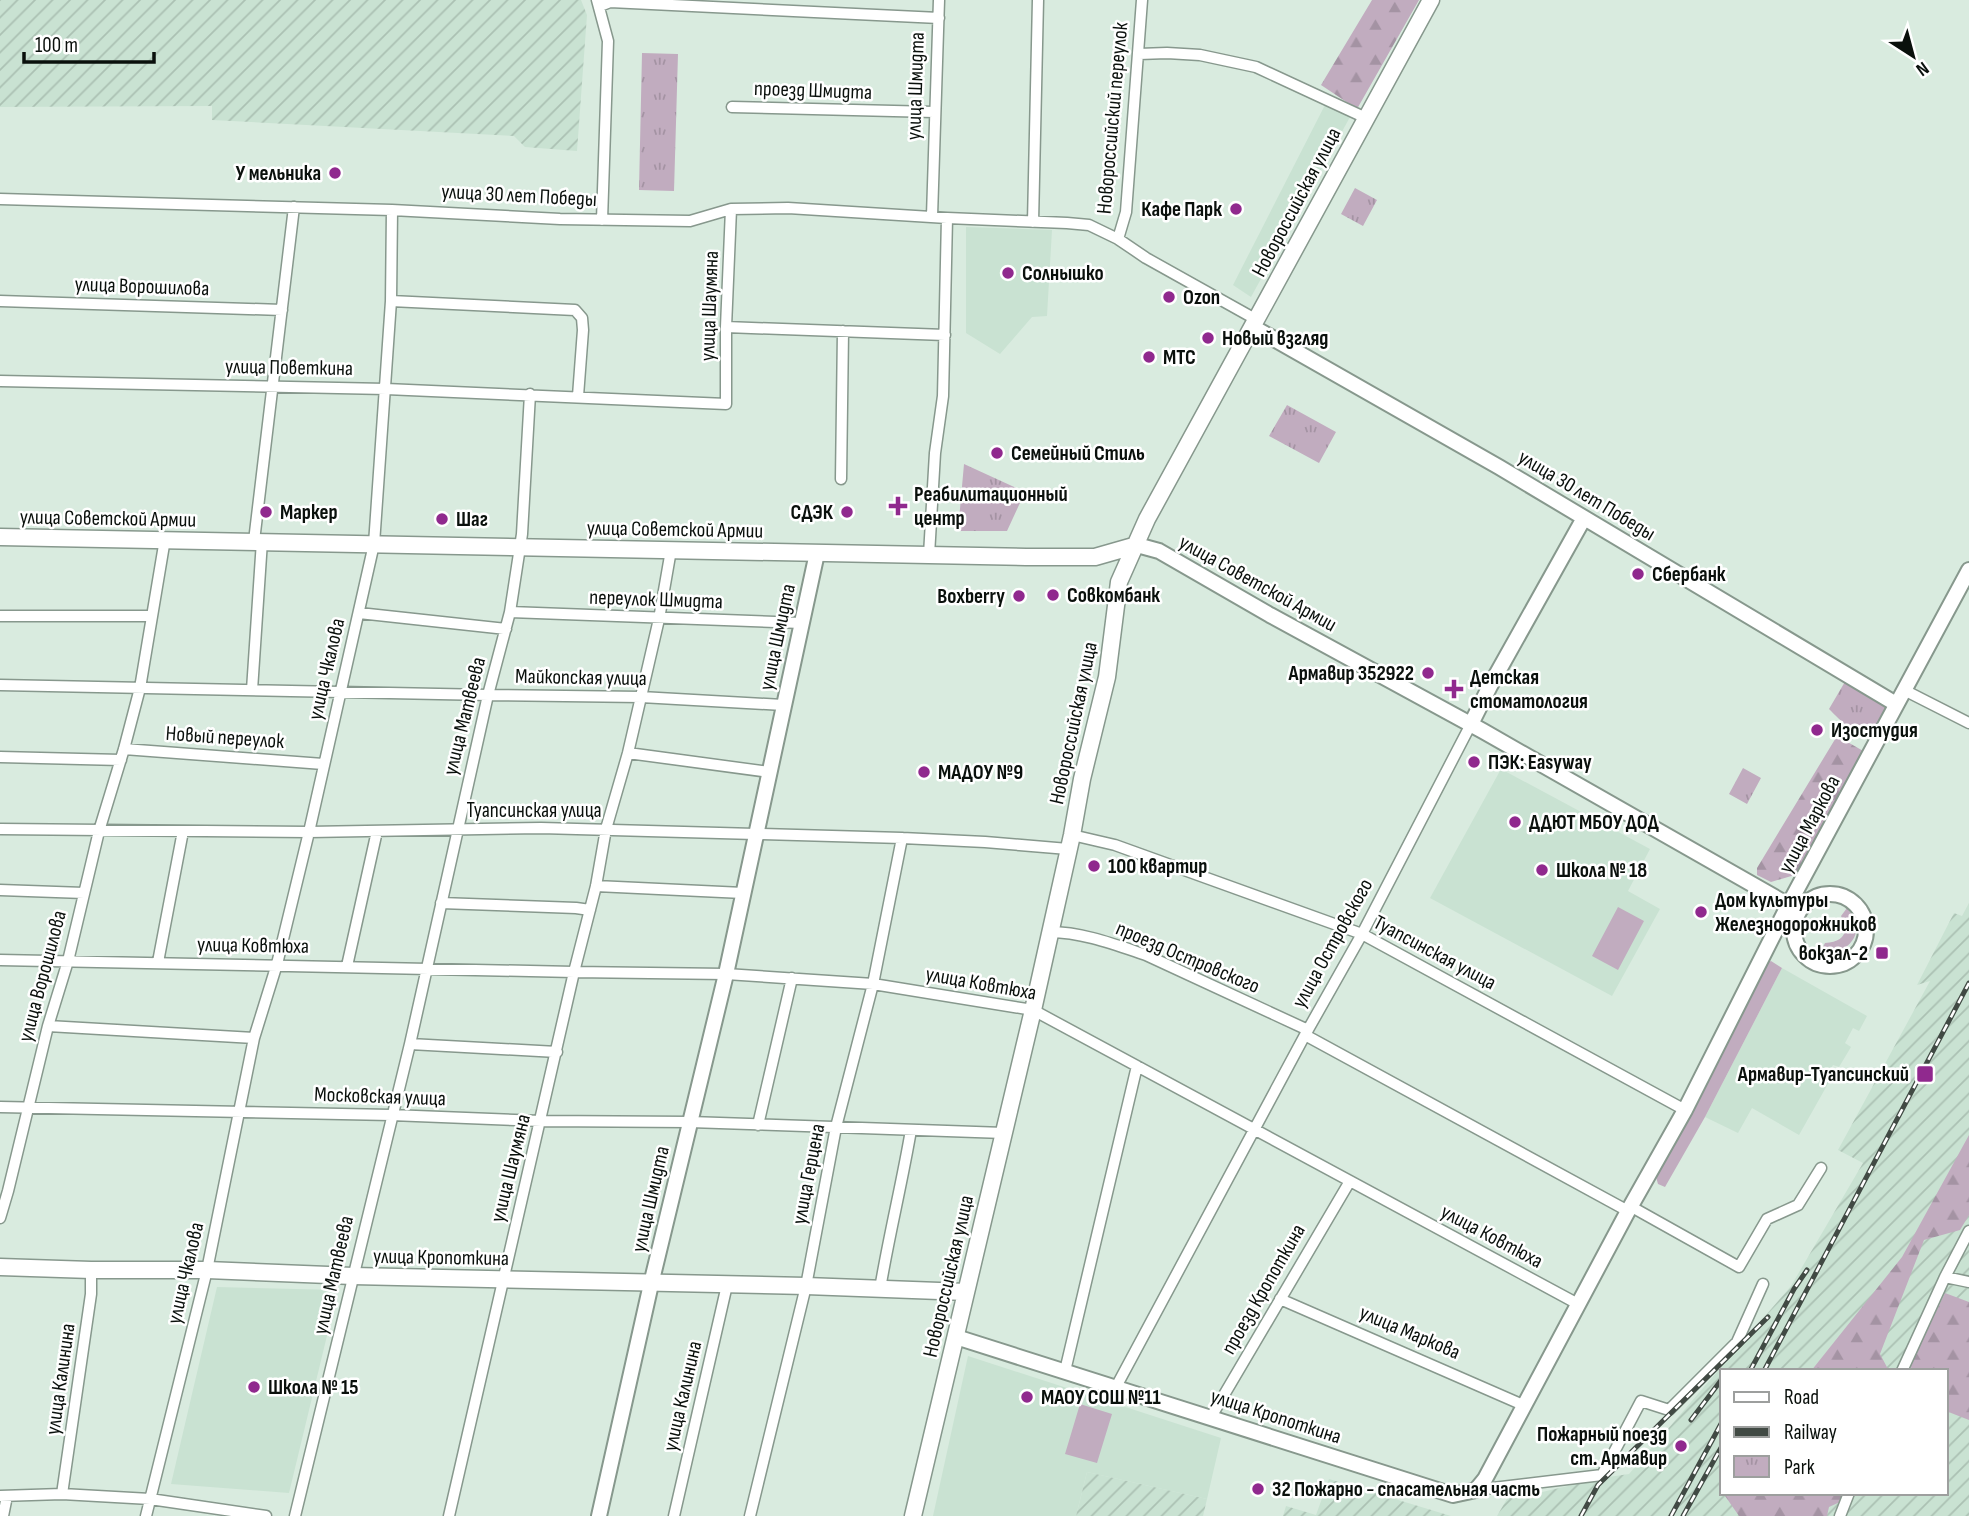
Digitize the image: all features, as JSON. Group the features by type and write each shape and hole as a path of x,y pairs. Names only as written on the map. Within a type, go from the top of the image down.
{"main road":[{"name":"Новороссийская улица","path":"913,1516 1033,1010 1082,779 1107,677 1119,582 1147,519 1431,0"},
{"name":"улица 30 лет Победы","path":"1255,324 1896,704"},
{"name":"улица Островского","path":"1471,724 1584,518"},
{"name":"улица Советской Армии","path":"0,537 1095,557 1137,545 1159,551 1794,908"},
{"name":"улица Шмидта","path":"599,1516 726,974 817,553"},
{"name":"улица Маркова","path":"1476,1490 1485,1479 1629,1208 1794,908 1896,704 1969,570"},
{"path":"1827,894 1848,898 1863,915 1866,926 1861,948 1854,957 1833,966 1812,961 1798,947 1795,939 1794,908 1827,894"},
{"name":"улица Кропоткина","path":"0,1267 206,1270 966,1292"},
{"name":"улица Кропоткина","path":"956,1337 1453,1495 1476,1490"}],"street":[{"name":"улица Шмидта","path":"933,216 939,0"},
{"path":"1033,222 1038,0"},
{"name":"Новороссийский переулок","path":"1118,239 1126,212 1142,0"},
{"path":"602,220 608,41 598,3 939,18"},
{"path":"1139,54 1200,55 1256,67 1366,118"},
{"name":"проезд Шмидта","path":"732,107 934,112"},
{"name":"улица 30 лет Победы","path":"0,200 690,221 731,209 788,208 1089,225 1118,239 1255,324"},
{"path":"252,690 258,541 294,207"},
{"name":"улица Шаумяна","path":"726,404 731,209"},
{"name":"улица Чкалова","path":"146,1516 206,1270 254,1038 276,964 309,832 373,544 386,389 392,210"},
{"path":"929,555 935,453 943,396 947,218"},
{"name":"улица Ворошилова","path":"0,301 282,310"},
{"path":"391,301 575,310 582,318 583,330 578,396"},
{"path":"726,327 944,335"},
{"path":"841,479 843,331"},
{"name":"улица Поветкина","path":"0,380 386,389 726,404"},
{"name":"улица Матвеева","path":"295,1516 410,1044 488,695 510,612 521,547 530,394"},
{"name":"улица Ворошилова","path":"0,1218 4,1191 29,1107 99,831 139,688 165,539"},
{"name":"улица Шаумяна","path":"449,1516 596,886 606,829 628,753 659,619 671,550"},
{"name":"переулок Шмидта","path":"510,612 801,623"},
{"path":"359,613 506,629"},
{"path":"0,616 152,616"},
{"name":"Майкопская улица","path":"0,685 641,697 783,705"},
{"path":"1904,690 1969,723"},
{"name":"улица Островского","path":"1115,1387 1306,1032 1362,934 1471,724"},
{"name":"Новый переулок","path":"124,749 323,764"},
{"path":"628,753 769,772"},
{"path":"0,757 121,760"},
{"name":"Туапсинская улица","path":"0,829 309,832 541,828 1115,845 1362,934 1685,1110"},
{"path":"158,962 183,831"},
{"path":"347,966 377,831"},
{"name":"улица Герцена","path":"750,1516 806,1286 836,1127 873,984 902,838"},
{"path":"596,886 743,893"},
{"name":"улица Ворошилова","path":"0,890 84,893"},
{"path":"441,902 590,910"},
{"name":"проезд Островского","path":"1050,932 1097,940 1146,955 1306,1032"},
{"name":"улица Ковтюха","path":"0,960 726,974 873,984 1033,1010 1578,1304"},
{"path":"758,1125 792,978"},
{"path":"48,1026 254,1038"},
{"path":"1306,1032 1739,1268 1767,1219 1798,1205 1821,1168"},
{"path":"410,1044 557,1052"},
{"path":"1065,1371 1137,1066"},
{"name":"Московская улица","path":"0,1107 238,1111 541,1121 690,1122 1004,1133"},
{"path":"880,1289 911,1130"},
{"name":"проезд Кропоткина","path":"1211,1417 1350,1181"},
{"path":"1903,1369 1969,1231"},
{"name":"улица Калинина","path":"62,1494 91,1294 92,1270"},
{"path":"1945,1277 1969,1282"},
{"path":"1476,1490 1602,1475 1641,1401 1669,1410 1737,1342 1763,1284"},
{"name":"улица Калинина","path":"674,1516 727,1285"},
{"name":"улица Маркова","path":"1280,1299 1524,1405"},
{"path":"3,1516 4,1496 62,1494 150,1499 266,1516"},
{"path":"1840,1516 1848,1495"}],"shaded area":[{"path":"0,0 581,0 587,15 577,151 525,147 514,136 212,120 212,106 0,107"},
{"path":"1326,103 1350,117 1251,297 1233,285"},
{"name":"Солнышко","path":"966,227 1052,230 1047,316 1032,317 1000,354 966,333"},
{"name":"Школа № 18","path":"1501,769 1650,849 1628,891 1660,909 1612,996 1430,898"},
{"path":"1969,903 1969,1516 1497,1516 1508,1497 1517,1498 1629,1474 1791,1286 1863,1163 1838,1150 1930,981 1917,985 1954,913 1962,916"},
{"path":"1782,968 1867,1016 1859,1031 1853,1028 1845,1043 1851,1047 1839,1067 1833,1065 1824,1079 1829,1082 1799,1135 1752,1108 1738,1133 1705,1117"},
{"name":"Школа № 15","path":"217,1287 338,1290 289,1493 171,1484"},
{"name":"МАОУ СОШ №11","path":"968,1356 1221,1438 1207,1499 1087,1472 1076,1516 933,1516"},
{"path":"1087,1472 1207,1499 1203,1516 1076,1516"},
{"path":"1329,1479 1451,1516 1283,1516 1286,1506 1316,1515"}],"green space":[{"path":"1372,0 1419,0 1357,109 1321,85"},
{"path":"642,53 678,54 674,191 639,190"},
{"path":"1355,188 1377,200 1363,226 1341,214"},
{"path":"1287,405 1336,432 1319,463 1269,436"},
{"path":"964,464 1025,492 1007,531 958,531"},
{"path":"1846,680 1886,703 1889,710 1873,737 1855,731 1829,709"},
{"path":"1837,736 1865,752 1798,874 1771,882 1757,875 1757,868"},
{"path":"1743,768 1761,778 1747,804 1729,794"},
{"path":"1618,907 1644,921 1618,970 1592,956"},
{"path":"1847,908 1856,925 1853,939 1842,949 1821,951 1825,943 1836,941 1843,936 1845,927 1841,916"},
{"path":"1771,961 1782,968 1705,1117 1665,1187 1658,1184 1656,1177 1765,964"},
{"path":"1969,1135 1969,1215 1960,1230 1924,1240 1880,1354 1888,1369 1813,1369 1902,1257"},
{"path":"1945,1293 1969,1302 1969,1420 1948,1412 1948,1369 1909,1367"},
{"path":"1080,1404 1112,1414 1097,1463 1065,1454"},
{"path":"1724,1495 1843,1495 1840,1502 1829,1507 1827,1516 1739,1516"}],"railway":[{"path":"1765,1369 1969,983"},
{"path":"1751,1369 1807,1270"},
{"path":"1581,1516 1598,1485 1768,1317"},
{"path":"1691,1420 1720,1382"},
{"path":"1671,1516 1720,1426"},
{"path":"1683,1516 1720,1450"}],"place":[{"name":"У мельника","path":"335,173"},
{"name":"Кафе Парк","path":"1236,209"},
{"name":"Солнышко","path":"1008,273"},
{"name":"Ozon","path":"1169,297"},
{"name":"Новый взгляд","path":"1208,338"},
{"name":"МТС","path":"1149,357"},
{"name":"Семейный Стиль","path":"997,453"},
{"name":"Реабилитационный центр","path":"898,506"},
{"name":"Маркер","path":"266,512"},
{"name":"СДЭК","path":"847,512"},
{"name":"Шаг","path":"442,519"},
{"name":"Сбербанк","path":"1638,574"},
{"name":"Совкомбанк","path":"1053,595"},
{"name":"Boxberry","path":"1019,596"},
{"name":"Армавир 352922","path":"1428,673"},
{"name":"Детская стоматология","path":"1454,689"},
{"name":"Изостудия","path":"1817,730"},
{"name":"ПЭК: Easyway","path":"1474,762"},
{"name":"МАДОУ №9","path":"924,772"},
{"name":"ДДЮТ МБОУ ДОД","path":"1515,822"},
{"name":"100 квартир","path":"1094,866"},
{"name":"Школа № 18","path":"1542,870"},
{"name":"Дом культуры Железнодорожников","path":"1701,912"},
{"name":"вокзал-2","path":"1882,953"},
{"name":"Армавир-Туапсинский","path":"1925,1074"},
{"name":"Школа № 15","path":"254,1387"},
{"name":"МАОУ СОШ №11","path":"1027,1397"},
{"name":"Пожарный поезд ст. Армавир","path":"1681,1446"},
{"name":"32 Пожарно - спасательная часть","path":"1258,1489"}]}
